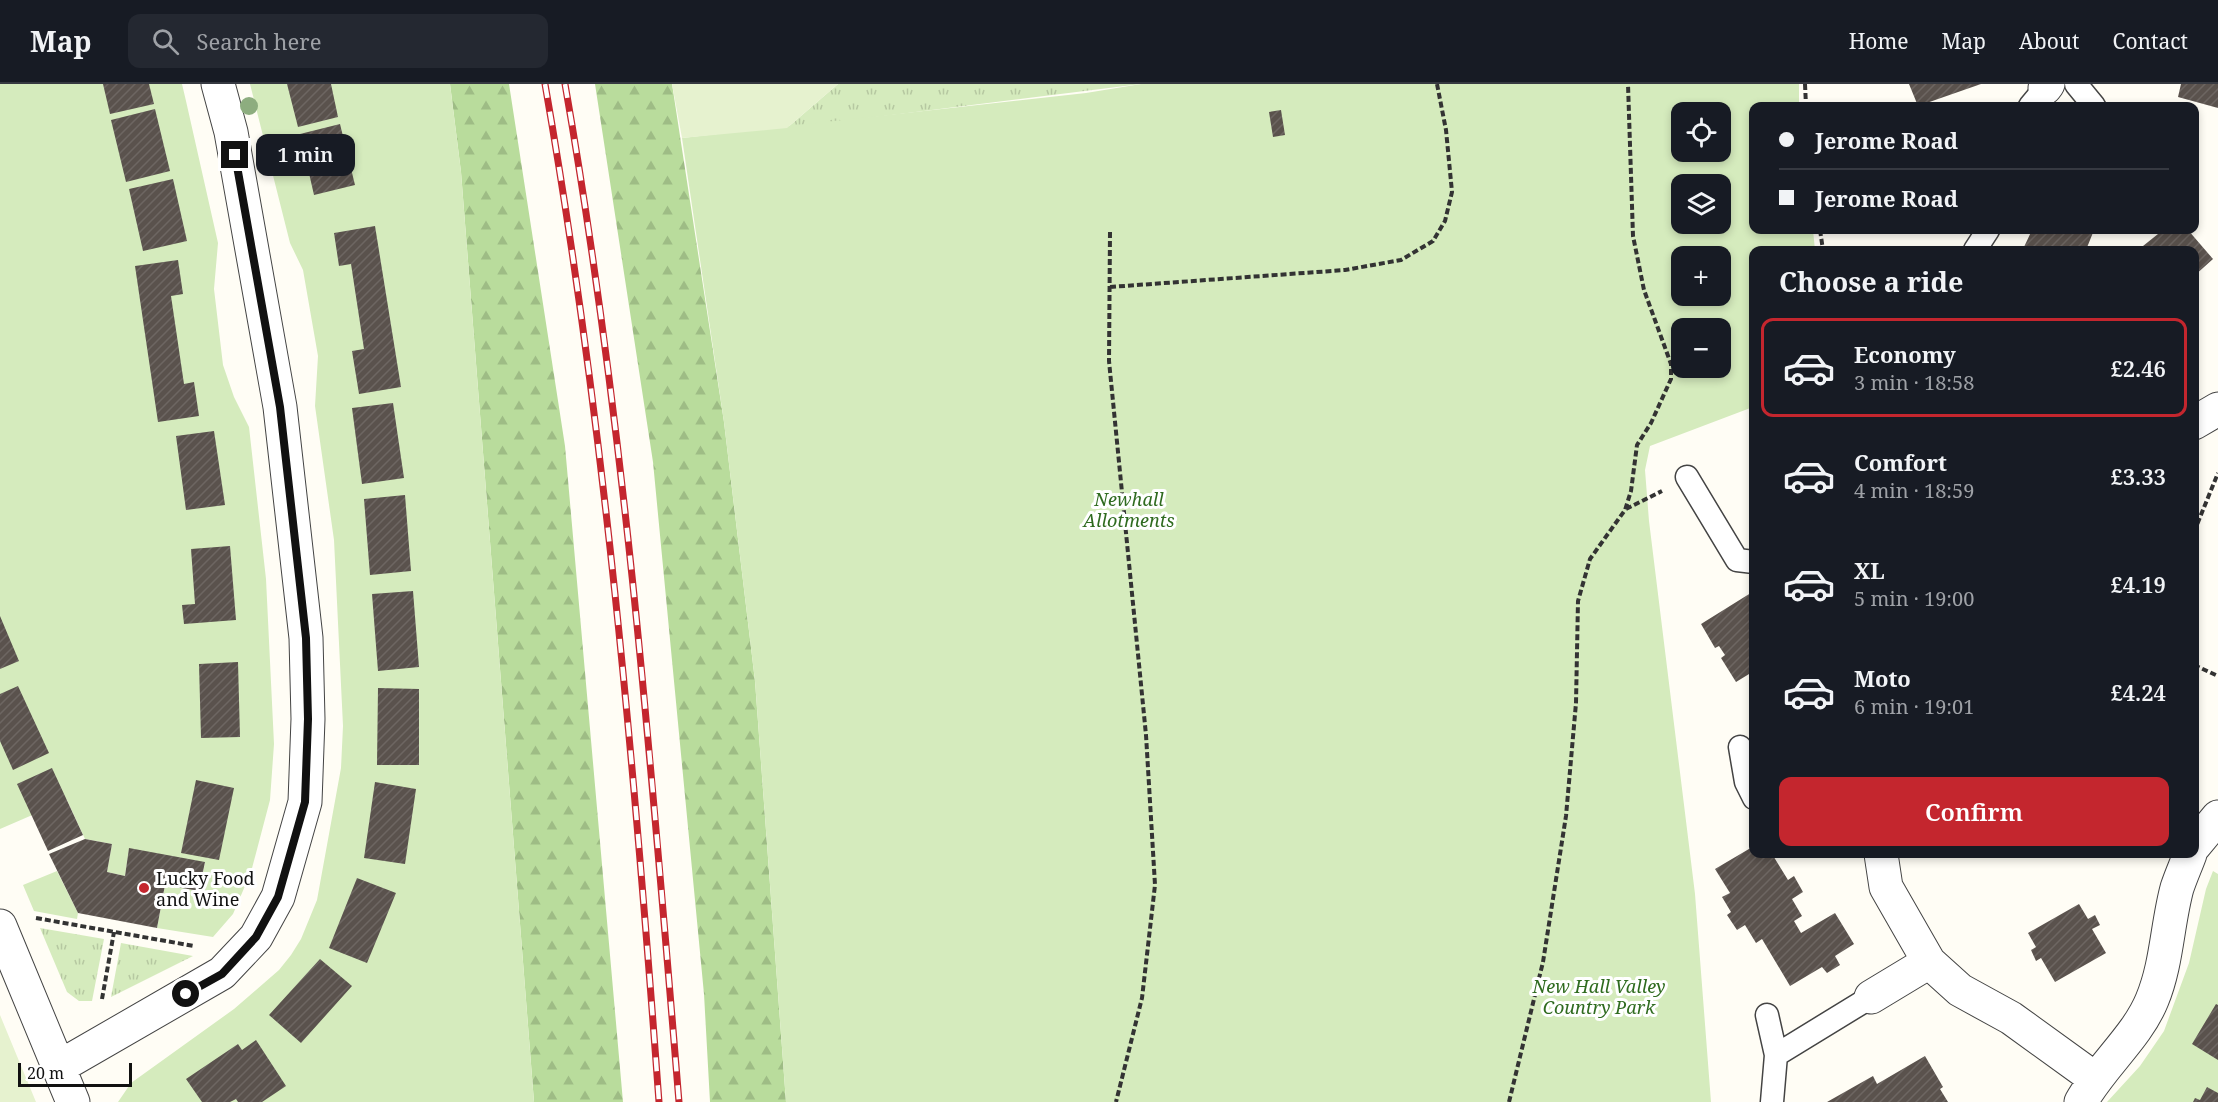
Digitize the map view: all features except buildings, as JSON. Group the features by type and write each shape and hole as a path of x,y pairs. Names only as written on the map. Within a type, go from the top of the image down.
{"street":[{"path":"59,1067 222,974 256,937 278,897 305,802 308,719 306,638 280,407 231,132 218,84"},
{"path":"2199,840 2218,817"},
{"path":"1882,858 1886,887 1929,963 1960,990 2012,1018 2087,1090 2129,1037 2151,1002 2162,968 2177,888 2188,858"},
{"path":"0,926 73,1102"},
{"path":"1871,998 1929,963"}],"lane":[{"path":"2050,91 2082,102"},
{"path":"1687,477 1737,560 1749,561"},
{"path":"1740,747 1749,788"},
{"path":"1776,1055 1871,998"},
{"path":"1767,1015 1776,1055 1772,1102"}],"path":[{"path":"1110,287 1345,270 1401,260 1433,242 1445,221 1452,192 1446,130 1437,84"},
{"path":"1509,1102 1543,962 1566,816 1576,703 1578,601 1590,559 1625,510 1631,491 1637,445 1651,423 1671,379 1671,364 1644,290 1633,236 1628,84"},
{"path":"1805,84 1806,102"},
{"path":"1110,232 1109,361 1146,735 1155,885 1142,998 1116,1102"},
{"path":"2199,520 2218,473"},
{"path":"1625,510 1687,477"},
{"path":"2199,667 2218,676"},
{"path":"34,917 240,954"},
{"path":"94,1047 114,932"}],"green space":[{"path":"0,84 182,84 218,243 214,289 223,365 234,397 249,427 266,579 274,744 270,800 251,872 233,914 213,937 157,928 165,885 199,891 205,863 129,849 125,876 107,872 112,844 85,839 67,800 0,829"},
{"path":"250,84 450,84 461,172 534,1102 118,1102 131,1083 234,1009 279,970 291,955 301,939 317,900 341,768 343,726 334,540 315,406 318,356 303,270 290,243"},
{"path":"450,84 509,84 565,446 623,1102 534,1102 461,172"},
{"path":"595,84 672,84 724,422 755,681 786,1102 710,1102 704,994 653,462"},
{"path":"672,84 838,84 787,128 682,138"},
{"path":"838,84 1141,84 787,128"},
{"name":"Newhall Allotments","path":"1141,84 1799,84 1799,102 1749,102 1749,234 1813,234 1815,246 1749,246 1749,409 1650,446 1645,470 1649,521 1695,894 1711,1102 786,1102 755,681 724,422 682,138 1086,93"},
{"path":"57,871 78,913 77,919 34,911 23,885"},
{"path":"2213,871 2218,874 2218,1102 2107,1102 2140,1066 2164,1031 2189,963 2206,889"},
{"path":"40,928 104,939 92,1001 79,1001 67,992"},
{"path":"121,943 193,956 111,997"},
{"path":"0,1015 36,1102 0,1102"}],"railway":[{"path":"545,84 584,337 615,592 639,846 659,1102"},
{"path":"565,84 586,211 620,464 658,846 679,1102"}],"place":[{"name":"Lucky Food and Wine","path":"144,888"}],"route":[{"path":"186,994 222,974 256,937 278,897 305,802 308,719 306,638 280,407 235,155"}],"park label":[{"name":"New Hall Valley Country Park","path":"1599,996"}]}
